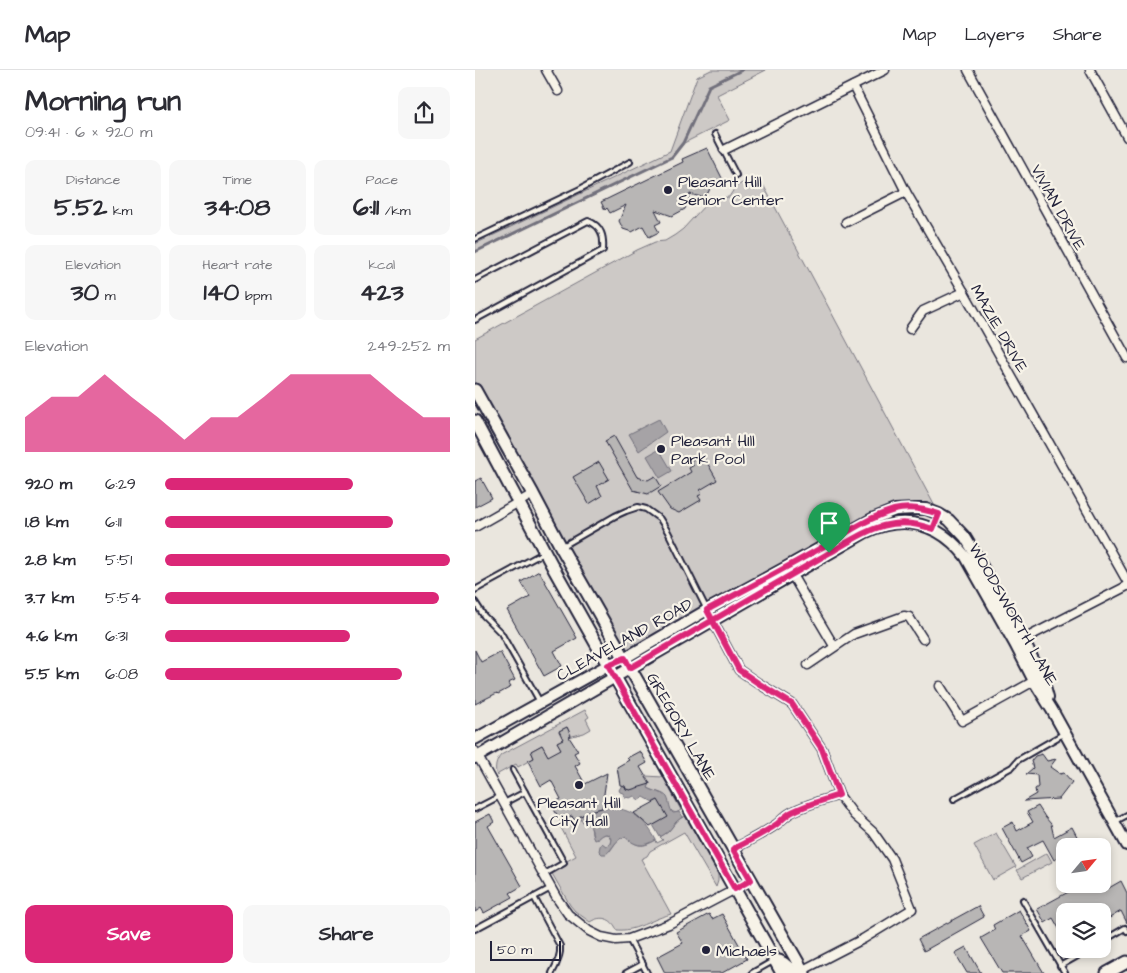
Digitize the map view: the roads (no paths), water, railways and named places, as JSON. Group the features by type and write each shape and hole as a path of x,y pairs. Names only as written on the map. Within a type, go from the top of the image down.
{"main road":[{"name":"GREGORY LANE","path":"475,390 561,547 751,880 800,972"},
{"path":"475,421 615,678 782,973"},
{"path":"775,960 800,972"},
{"path":"1107,973 1127,962"}],"street":[{"path":"546,70 558,91"},
{"path":"724,150 885,70"},
{"name":"VIVIAN DRIVE","path":"968,70 1127,358"},
{"path":"1090,70 1127,137"},
{"name":"MAZIE DRIVE","path":"853,86 906,192 1127,581"},
{"path":"846,222 906,192"},
{"path":"910,329 923,311 964,292"},
{"path":"475,527 533,494"},
{"name":"WOODSWORTH LANE","path":"895,510 920,509 939,514 949,520 965,537 1019,642 1034,681 1127,846"},
{"name":"CLEAVELAND ROAD","path":"476,755 615,678 627,663 707,610 872,519 895,510"},
{"path":"933,529 939,514"},
{"name":"WOODSWORTH LANE","path":"889,524 920,524 933,529 956,545 966,557 1043,679 1052,710"},
{"name":"CLEAVELAND ROAD","path":"475,739 608,665 627,663 712,620 867,532 889,524"},
{"path":"792,575 834,646"},
{"path":"1019,642 1127,586"},
{"path":"707,610 739,670 792,704 822,749 839,795 854,815 873,832 892,859 912,909 863,939 800,972"},
{"path":"808,665 834,646 855,634 904,616 909,617 923,639"},
{"path":"940,686 963,721 1034,681"},
{"path":"476,755 551,888 568,914 589,931 601,937 616,940 629,939 669,924 751,880"},
{"path":"733,849 780,822 791,812 839,795"}],"lane":[{"path":"715,134 736,175"},
{"path":"475,239 580,189 630,162"},
{"path":"475,280 588,221 594,223 600,229 604,239 603,250 475,320"},
{"path":"561,547 615,516 638,507 646,509 659,519 668,532 707,610"},
{"path":"475,590 545,552"},
{"path":"475,602 484,616 501,633 540,702"},
{"path":"954,799 1012,767 1018,760 1065,733"},
{"path":"513,770 564,863 543,874"},
{"path":"475,809 525,792"},
{"path":"1114,822 1127,815"},
{"path":"475,930 551,888"},
{"path":"534,897 561,950 552,973"},
{"path":"1023,900 1065,973"},
{"path":"1111,936 1125,928 1127,931"},
{"path":"629,939 647,973"},
{"path":"1060,966 1074,958"},
{"path":"752,973 775,960"},
{"path":"626,973 643,964"}],"waterway":[{"path":"475,252 672,157 683,143 709,86 742,70"}],"place":[{"name":"Pleasant Hill Senior Center","path":"668,190"},
{"name":"Pleasant HIll Park Pool","path":"661,449"},
{"name":"Pleasant Hill City Hall","path":"579,785"},
{"name":"Michaels","path":"706,950"}]}
